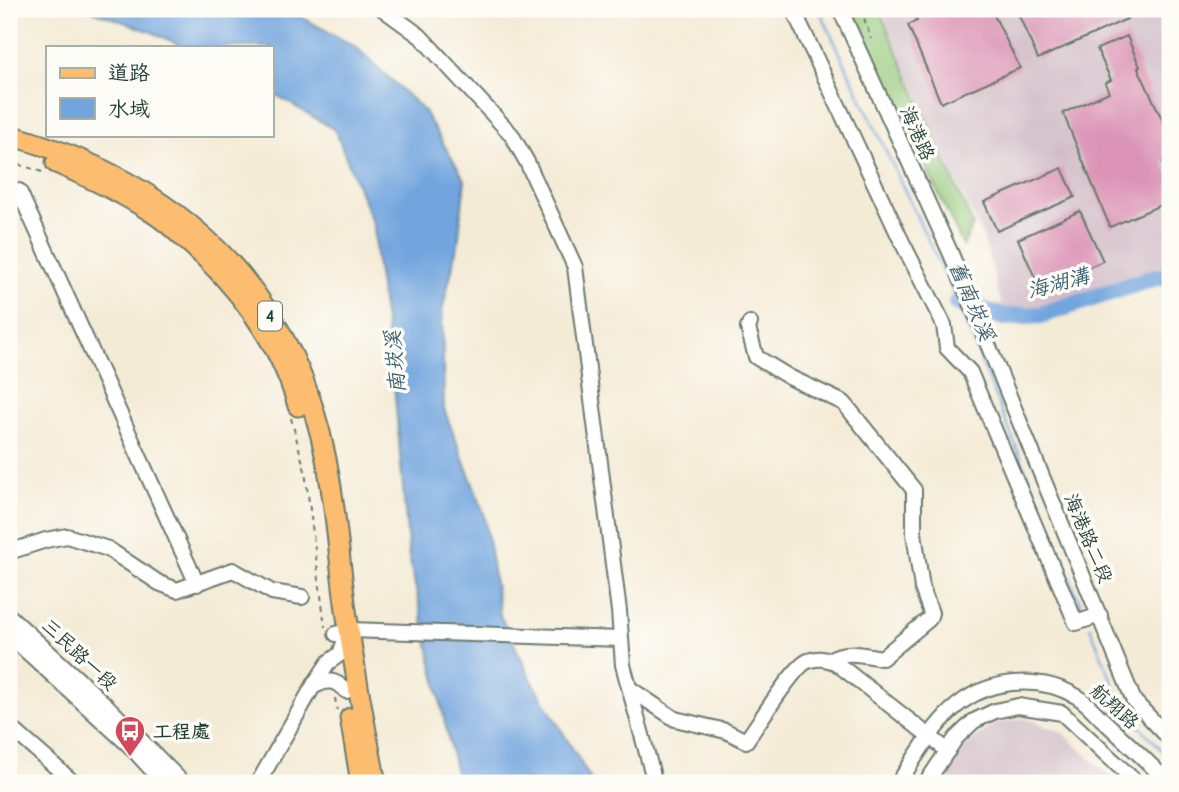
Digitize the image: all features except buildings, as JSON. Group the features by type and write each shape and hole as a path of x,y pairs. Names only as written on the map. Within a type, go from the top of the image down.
{"main road":[{"name":"4","path":"9,135 87,161 120,177 156,199 196,229 255,290 296,361 323,445 334,510 337,633 376,783"},
{"name":"4","path":"9,148 43,157 78,172 158,216 206,257 242,298 279,358 300,412 313,461 340,654 339,686 361,783"}],"street":[{"path":"383,9 420,36 511,134 527,162 575,267 624,665 655,783"},
{"path":"793,9 894,226 944,325 947,348 970,372 1076,623 1100,615"},
{"name":"海港路","path":"840,9 987,342"},
{"path":"19,191 197,584"},
{"path":"750,323 748,328 756,357 789,377 844,403 914,490 915,533 922,588 931,613 929,619 882,658 853,653 838,654 830,660"},
{"name":"海港路二段","path":"987,342 1135,701 1170,739"},
{"path":"9,552 67,536 108,549 159,583 177,590 233,570 272,592 302,597"},
{"name":"三民路一段","path":"9,615 108,707 183,783"},
{"path":"337,633 408,632 621,639"},
{"name":"三民路一段","path":"9,635 128,744 164,783"},
{"path":"258,783 312,688 329,662 340,654"},
{"path":"629,688 675,719 726,731 746,741 804,662 818,658 830,660 948,751"},
{"path":"312,688 323,681 339,686"},
{"name":"航翔路","path":"898,783 953,709 989,688 1009,683 1034,682 1078,696 1170,783"},
{"path":"926,783 956,738 974,721 995,711 1018,706 1062,713 1138,783"},
{"path":"9,726 74,783"}],"path":[{"path":"860,9 871,39"},
{"path":"9,161 48,174"},
{"path":"288,410 304,471 337,633"},
{"path":"339,686 339,721"}],"shaded area":[{"path":"885,9 1170,9 1170,278 1156,277 1041,315 1005,317 983,236 952,173 886,22"},
{"path":"1025,718 1063,733 1116,783 941,783 965,747 994,724"}],"green space":[{"path":"853,9 882,9 883,19 973,225 963,246"}],"water":[{"name":"南崁溪","path":"87,9 287,9 356,47 423,110 465,180 458,244 442,311 444,409 484,513 500,615 531,679 593,783 458,783 409,557 393,373 377,268 374,226 335,130 273,93 273,46 182,46 152,32"}],"waterway":[{"name":"舊南崁溪","path":"819,9 953,293 1084,612"},
{"name":"海湖溝","path":"957,303 1005,317 1041,315 1156,277 1170,278"},
{"name":"舊南崁溪","path":"1090,627 1123,708 1170,759"}],"place":[{"name":"工程處","path":"130,758"}]}
